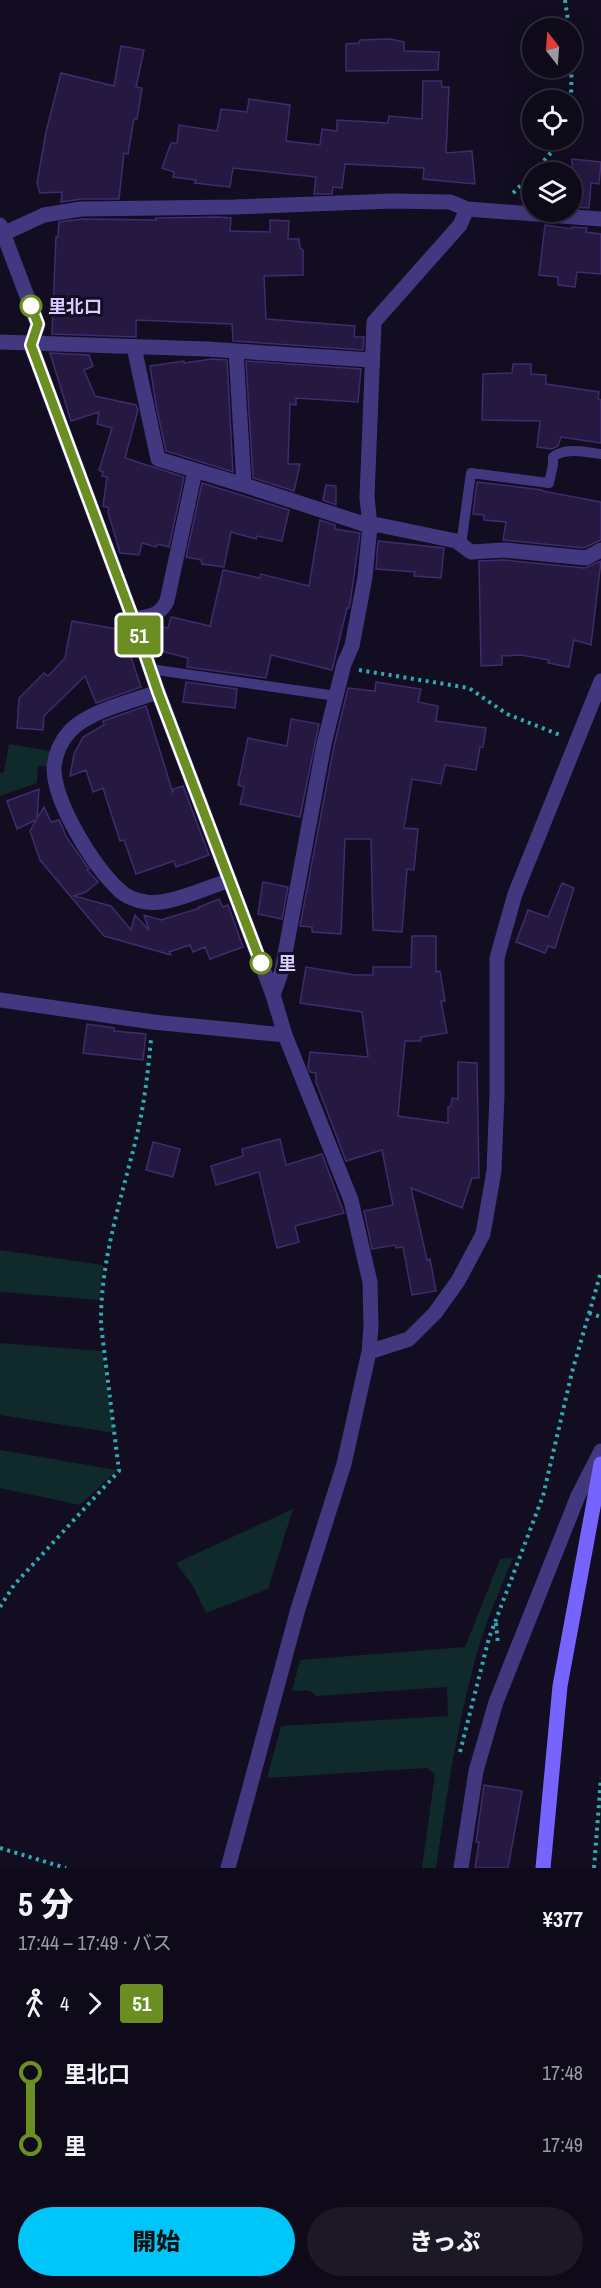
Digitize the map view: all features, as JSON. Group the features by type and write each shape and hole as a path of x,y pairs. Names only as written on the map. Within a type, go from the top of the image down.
{"street":[{"path":"228,1868 298,1609 344,1464 369,1352 370,1282 351,1200 285,1035 273,995 158,692 31,345 38,324 2,230 44,215 81,209 234,207 392,201 450,202 467,209 601,219"},
{"path":"273,995 282,970 320,767 344,664 351,646 365,577 370,526 367,497 374,322 460,225 467,209"},
{"path":"0,342 31,345 236,351 371,360"},
{"path":"134,347 158,459 370,526 379,525 456,541 471,552 504,550 586,558 601,550"},
{"path":"236,351 244,485"},
{"path":"133,619 155,615 162,611 167,601 195,471"},
{"path":"369,1352 409,1339 435,1312 458,1281 483,1234 494,1171 497,1094 497,958 515,894 601,681"},
{"path":"158,692 95,715 71,730 58,749 54,769 59,795 82,843 118,889 132,898 148,903 178,898 230,880"},
{"path":"0,1000 153,1022 285,1035"},
{"path":"460,1868 476,1771 496,1702 578,1496 601,1451"},
{"path":"543,1868 560,1686 601,1464"}],"lane":[{"path":"461,545 471,473 549,483 553,457 558,453 584,451 601,454"},
{"path":"150,669 336,696"}],"path":[{"path":"565,0 568,18"},
{"path":"543,162 554,150"},
{"path":"344,664 364,672 469,687 507,714 577,741"},
{"path":"0,1607 14,1585 119,1471 100,1306 110,1240 145,1096 153,1022"},
{"path":"458,1762 489,1638 543,1496 567,1394 601,1272"},
{"path":"589,1313 601,1317"},
{"path":"594,1868 601,1778"},
{"path":"0,1848 66,1868"}],"green space":[{"path":"9,744 50,751 47,766 38,766 37,783 0,796 0,773 4,772"},
{"path":"0,1250 103,1265 99,1300 0,1292"},
{"path":"0,1343 102,1351 114,1433 0,1415"},
{"path":"0,1450 117,1470 80,1505 0,1488"},
{"path":"293,1509 268,1589 206,1613 193,1586 176,1563"},
{"path":"513,1558 481,1639 473,1667 454,1753 436,1868 422,1868 435,1774 427,1768 267,1778 281,1726 448,1716 447,1687 316,1696 308,1691 292,1691 300,1660 465,1647 500,1559"}],"building":[{"path":"391,39 404,42 404,51 439,52 438,70 346,71 346,44 359,43 360,40"},
{"path":"121,46 144,50 136,87 142,88 137,119 134,119 128,154 124,153 119,199 81,199 61,202 62,192 40,193 37,183 46,132 61,73 114,86"},
{"path":"423,81 441,81 442,87 449,87 446,153 472,151 475,184 423,179 424,168 345,164 342,188 333,187 332,194 314,194 316,177 233,168 230,187 195,183 196,180 173,177 174,172 162,168 171,143 177,143 179,125 217,131 221,109 247,112 249,99 290,105 286,141 320,145 322,129 337,131 337,120 388,123 389,116 422,119"},
{"path":"572,159 601,162 599,184 591,183 589,208 582,208 582,162 572,162"},
{"path":"156,218 231,218 230,231 270,232 270,220 289,221 288,239 299,239 300,248 303,250 303,275 264,276 266,319 355,326 354,337 364,337 363,350 233,341 232,324 136,320 136,337 52,334 56,237 58,237 59,222 82,219 156,220"},
{"path":"545,225 572,229 572,227 587,228 586,232 601,234 601,274 577,272 575,287 558,285 558,277 539,275"},
{"path":"50,353 89,355 93,366 84,370 95,396 136,405 138,410 125,458 184,477 169,547 158,544 156,547 142,543 139,555 120,553 108,512 109,508 103,506 107,477 102,476 103,472 99,470 112,428 97,424 99,412 71,421"},
{"path":"212,359 227,360 233,472 166,451 156,405 150,366"},
{"path":"246,361 361,369 358,402 296,398 296,405 290,404 288,464 300,464 294,491 253,478"},
{"path":"513,364 531,364 531,374 546,375 546,384 599,392 601,443 561,437 558,446 552,449 537,447 540,421 482,420 483,374 512,373"},
{"path":"477,482 542,490 601,502 601,540 584,548 503,540 506,522 484,520 484,515 473,514"},
{"path":"202,483 289,510 282,541 257,536 256,539 231,532 224,567 202,564 201,560 186,557"},
{"path":"326,485 336,486 336,505 323,500"},
{"path":"320,520 335,525 335,529 360,533 350,604 347,608 332,670 271,655 266,678 187,667 188,658 157,650 163,627 168,628 171,617 210,626 223,570 259,578 261,574 309,586"},
{"path":"378,541 444,548 441,578 414,576 415,572 376,569"},
{"path":"504,560 585,568 601,561 591,645 574,640 569,667 548,663 549,660 521,655 502,656 502,665 481,666 479,561"},
{"path":"72,621 122,630 141,687 96,703 85,676 44,716 43,730 17,728 19,698 44,673 48,676 65,658"},
{"path":"186,682 237,689 235,708 183,702"},
{"path":"376,682 421,689 418,702 438,706 436,721 486,728 483,747 480,747 476,770 445,765 441,784 412,779 404,828 418,829 414,870 407,869 402,932 373,930 371,839 345,839 341,934 312,932 312,927 300,926 334,746 348,688 375,691"},
{"path":"146,706 173,793 173,789 183,786 209,855 176,867 174,861 136,874 124,840 120,841 103,788 93,792 86,770 70,776 74,754 83,737 104,725 103,721"},
{"path":"291,719 319,724 300,817 240,804 244,787 238,785 248,738 287,746"},
{"path":"39,789 37,818 44,807 51,822 59,820 67,838 89,869 87,870 98,882 86,892 74,896 111,906 131,930 135,915 149,930 144,915 161,920 200,908 219,899 223,907 228,905 243,947 210,959 205,947 193,952 190,945 169,952 171,955 104,936 40,860 30,831 36,820 17,829 7,801"},
{"path":"263,882 288,887 282,919 258,914"},
{"path":"562,883 574,888 555,948 548,946 545,953 516,942 528,910 548,917"},
{"path":"412,936 436,936 436,972 440,971 445,1001 441,1001 447,1033 421,1037 421,1041 405,1041 398,1116 448,1123 448,1107 451,1106 452,1098 458,1099 458,1062 477,1063 479,1178 472,1178 462,1208 411,1188 436,1291 412,1295 403,1247 396,1248 395,1245 372,1249 364,1211 393,1205 382,1150 346,1161 316,1082 316,1073 310,1072 308,1067 310,1052 368,1057 362,1012 300,1003 306,967 355,975 373,975 373,967 411,967"},
{"path":"87,1024 114,1028 114,1031 146,1034 143,1060 83,1053"},
{"path":"280,1139 286,1165 322,1154 344,1213 295,1226 299,1242 277,1248 259,1172 216,1185 211,1166 243,1156 242,1149"},
{"path":"153,1142 180,1149 173,1177 146,1170"},
{"path":"484,1785 522,1791 508,1868 475,1868 479,1842 476,1842"}],"bus line":[{"name":"51","path":"31,306 38,324 31,345 158,692 261,963"}],"place":[{"name":"里北口","path":"31,306"},
{"name":"里","path":"261,963"}]}
